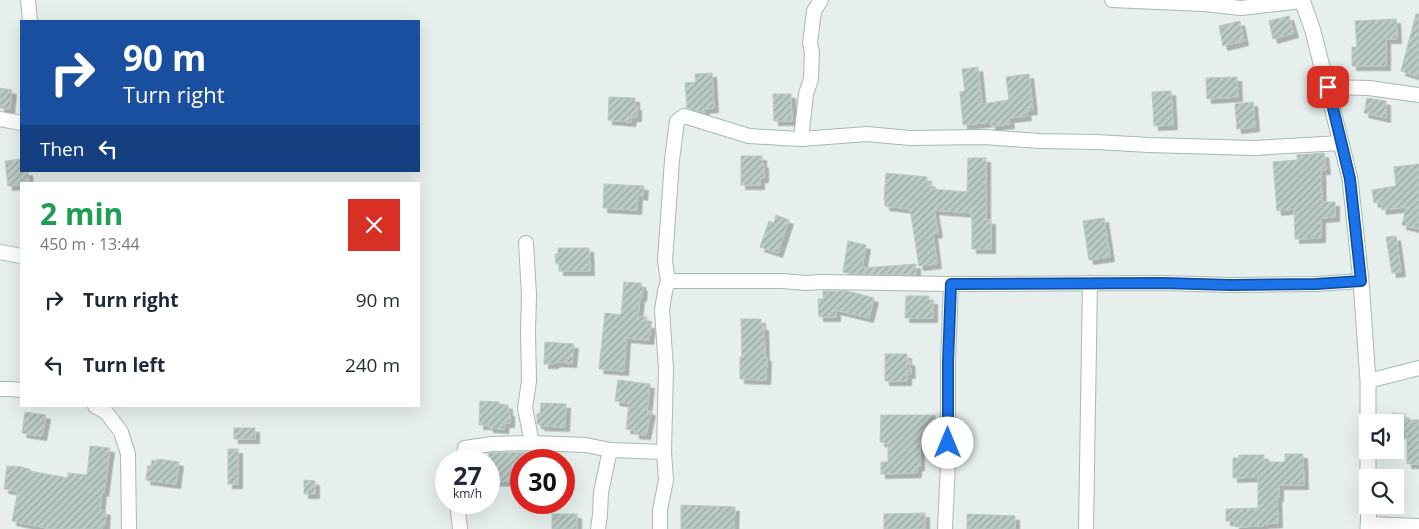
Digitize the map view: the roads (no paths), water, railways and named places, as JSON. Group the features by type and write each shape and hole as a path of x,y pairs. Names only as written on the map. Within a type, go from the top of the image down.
{"street":[{"path":"28,0 30,20"},
{"path":"801,139 806,94 811,79 812,52 810,44 814,11 821,0"},
{"path":"1112,0 1204,4 1241,8 1302,0 1313,31 1350,179 1361,281 1368,380 1368,414"},
{"path":"1328,87 1369,88 1419,95"},
{"path":"660,529 660,510 666,480 664,452 666,369 662,310 668,281 665,261 672,160 677,121 684,116 749,136 801,139 867,134 910,138 984,136 1149,146 1254,148 1341,143"},
{"path":"0,119 20,123"},
{"path":"526,243 529,295 529,381 525,408 532,443"},
{"path":"0,252 20,256"},
{"path":"668,281 783,281 806,284 821,282 951,284 1163,283 1231,285 1316,284 1361,281"},
{"path":"945,529 951,284"},
{"path":"1086,529 1090,284"},
{"path":"1368,380 1419,368"},
{"path":"0,389 20,390"},
{"path":"97,407 106,412 121,432 128,454 129,529"},
{"path":"465,449 492,444 532,443 586,445 610,450 664,452"},
{"path":"598,529 601,492 610,450"},
{"path":"458,514 460,529"},
{"path":"1369,526 1419,526"}]}
